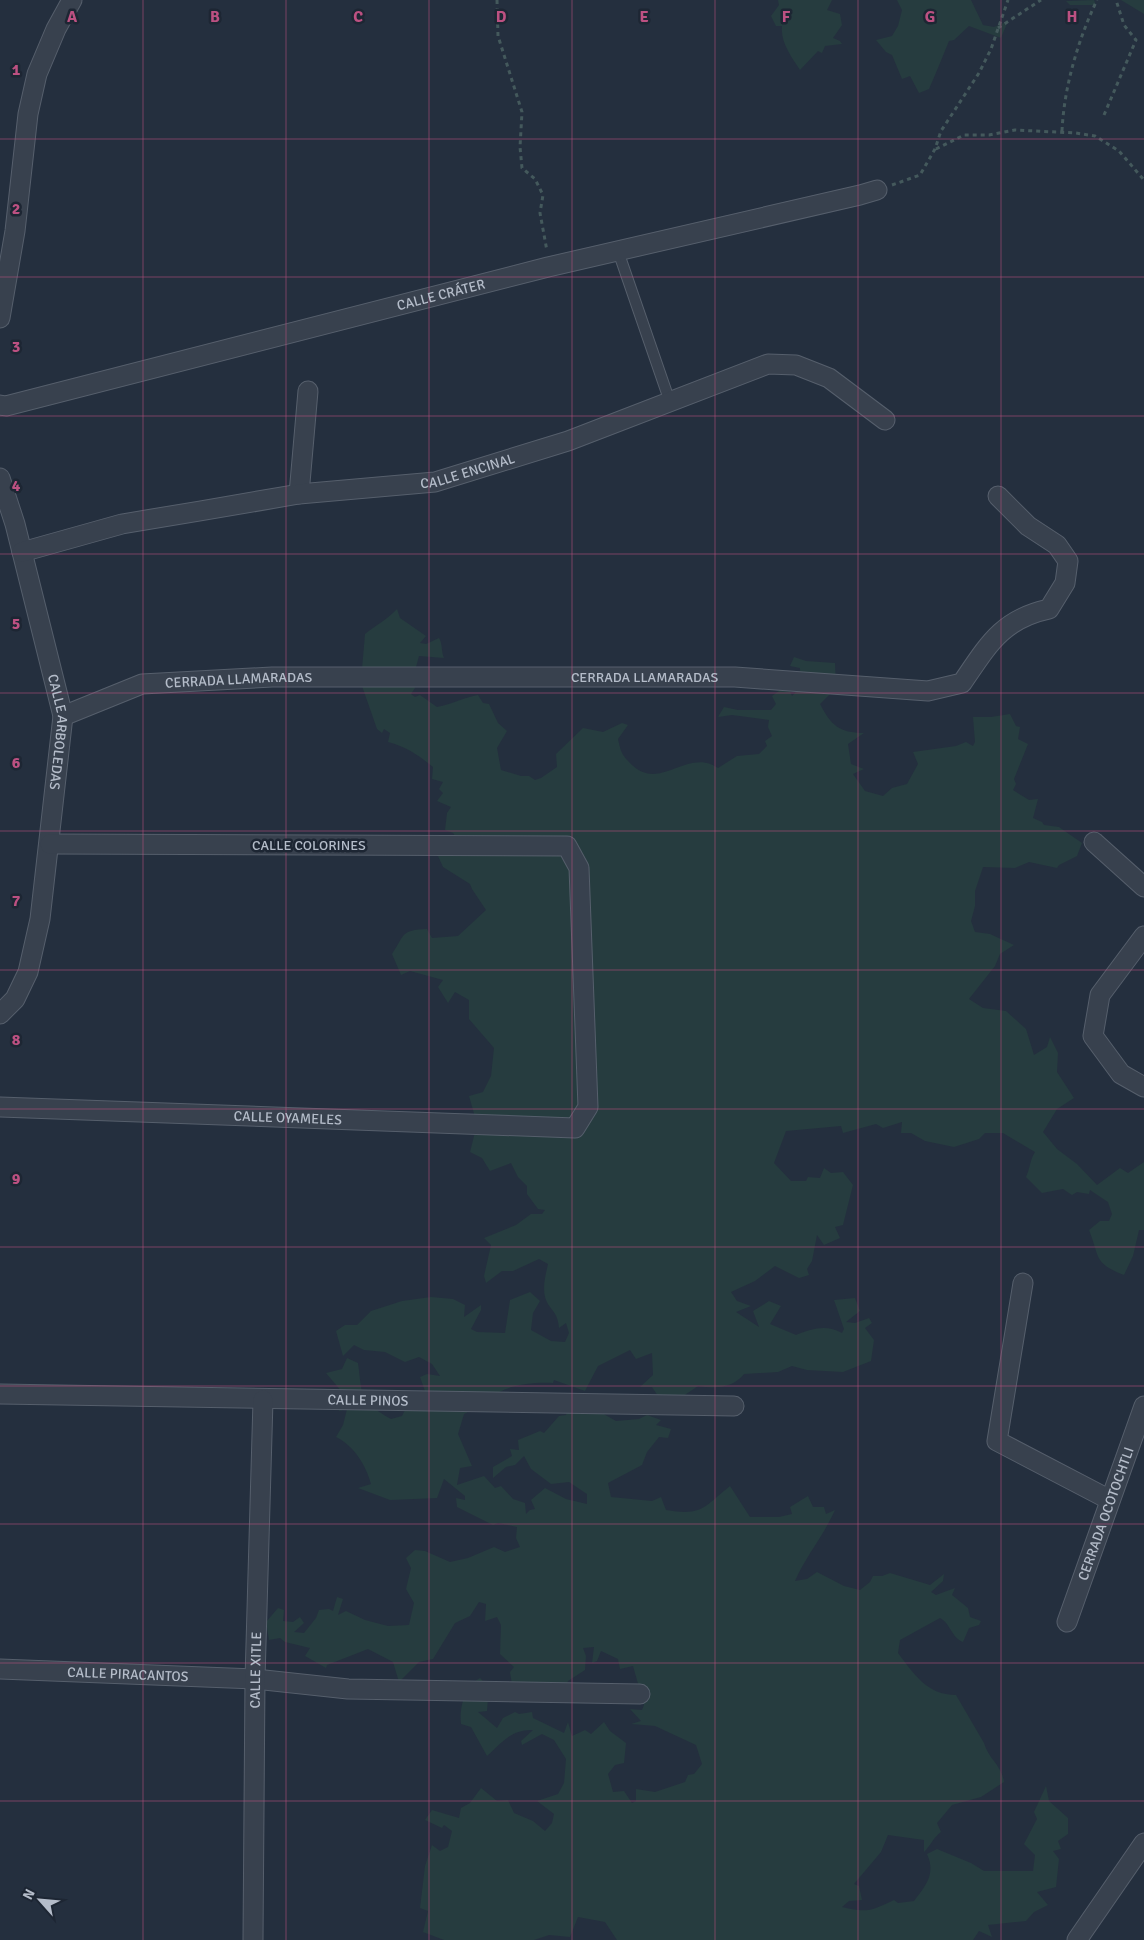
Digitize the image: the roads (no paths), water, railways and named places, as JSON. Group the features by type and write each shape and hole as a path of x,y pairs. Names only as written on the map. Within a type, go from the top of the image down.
{"street":[{"path":"0,318 15,231 28,114 35,82 56,29 72,0"},
{"name":"CALLE CRÁTER","path":"3,406 548,267 860,196 877,190"},
{"name":"CALLE ENCINAL","path":"22,552 122,524 299,494 434,482 568,441 768,364 796,365 829,378 885,420"},
{"path":"299,494 308,391"},
{"name":"CALLE ARBOLEDAS","path":"0,478 22,552 64,716 40,919 28,972 14,999 0,1014"},
{"name":"CERRADA LLAMARADAS","path":"64,716 142,684 272,677 735,677 928,691 962,683 1001,629 1027,614 1049,609 1065,583 1068,561 1057,545 1028,526 998,496"},
{"path":"1094,842 1144,886"},
{"name":"CALLE COLORINES","path":"50,844 567,846 579,868 588,1107 574,1128"},
{"path":"1144,936 1100,995 1093,1036 1121,1074 1144,1087"},
{"name":"CALLE OYAMELES","path":"0,1107 574,1128"},
{"path":"1023,1283 998,1441 1110,1500"},
{"name":"CALLE PINOS","path":"0,1394 263,1400 734,1406"},
{"name":"CALLE XITLE","path":"253,1940 255,1679 263,1400"},
{"name":"CERRADA OCOTOCHTLI","path":"1067,1622 1144,1406"},
{"name":"CALLE PIRACANTOS","path":"0,1669 255,1679 348,1689 640,1694"},
{"path":"1077,1940 1144,1844"}],"lane":[{"path":"618,251 670,402"}]}
